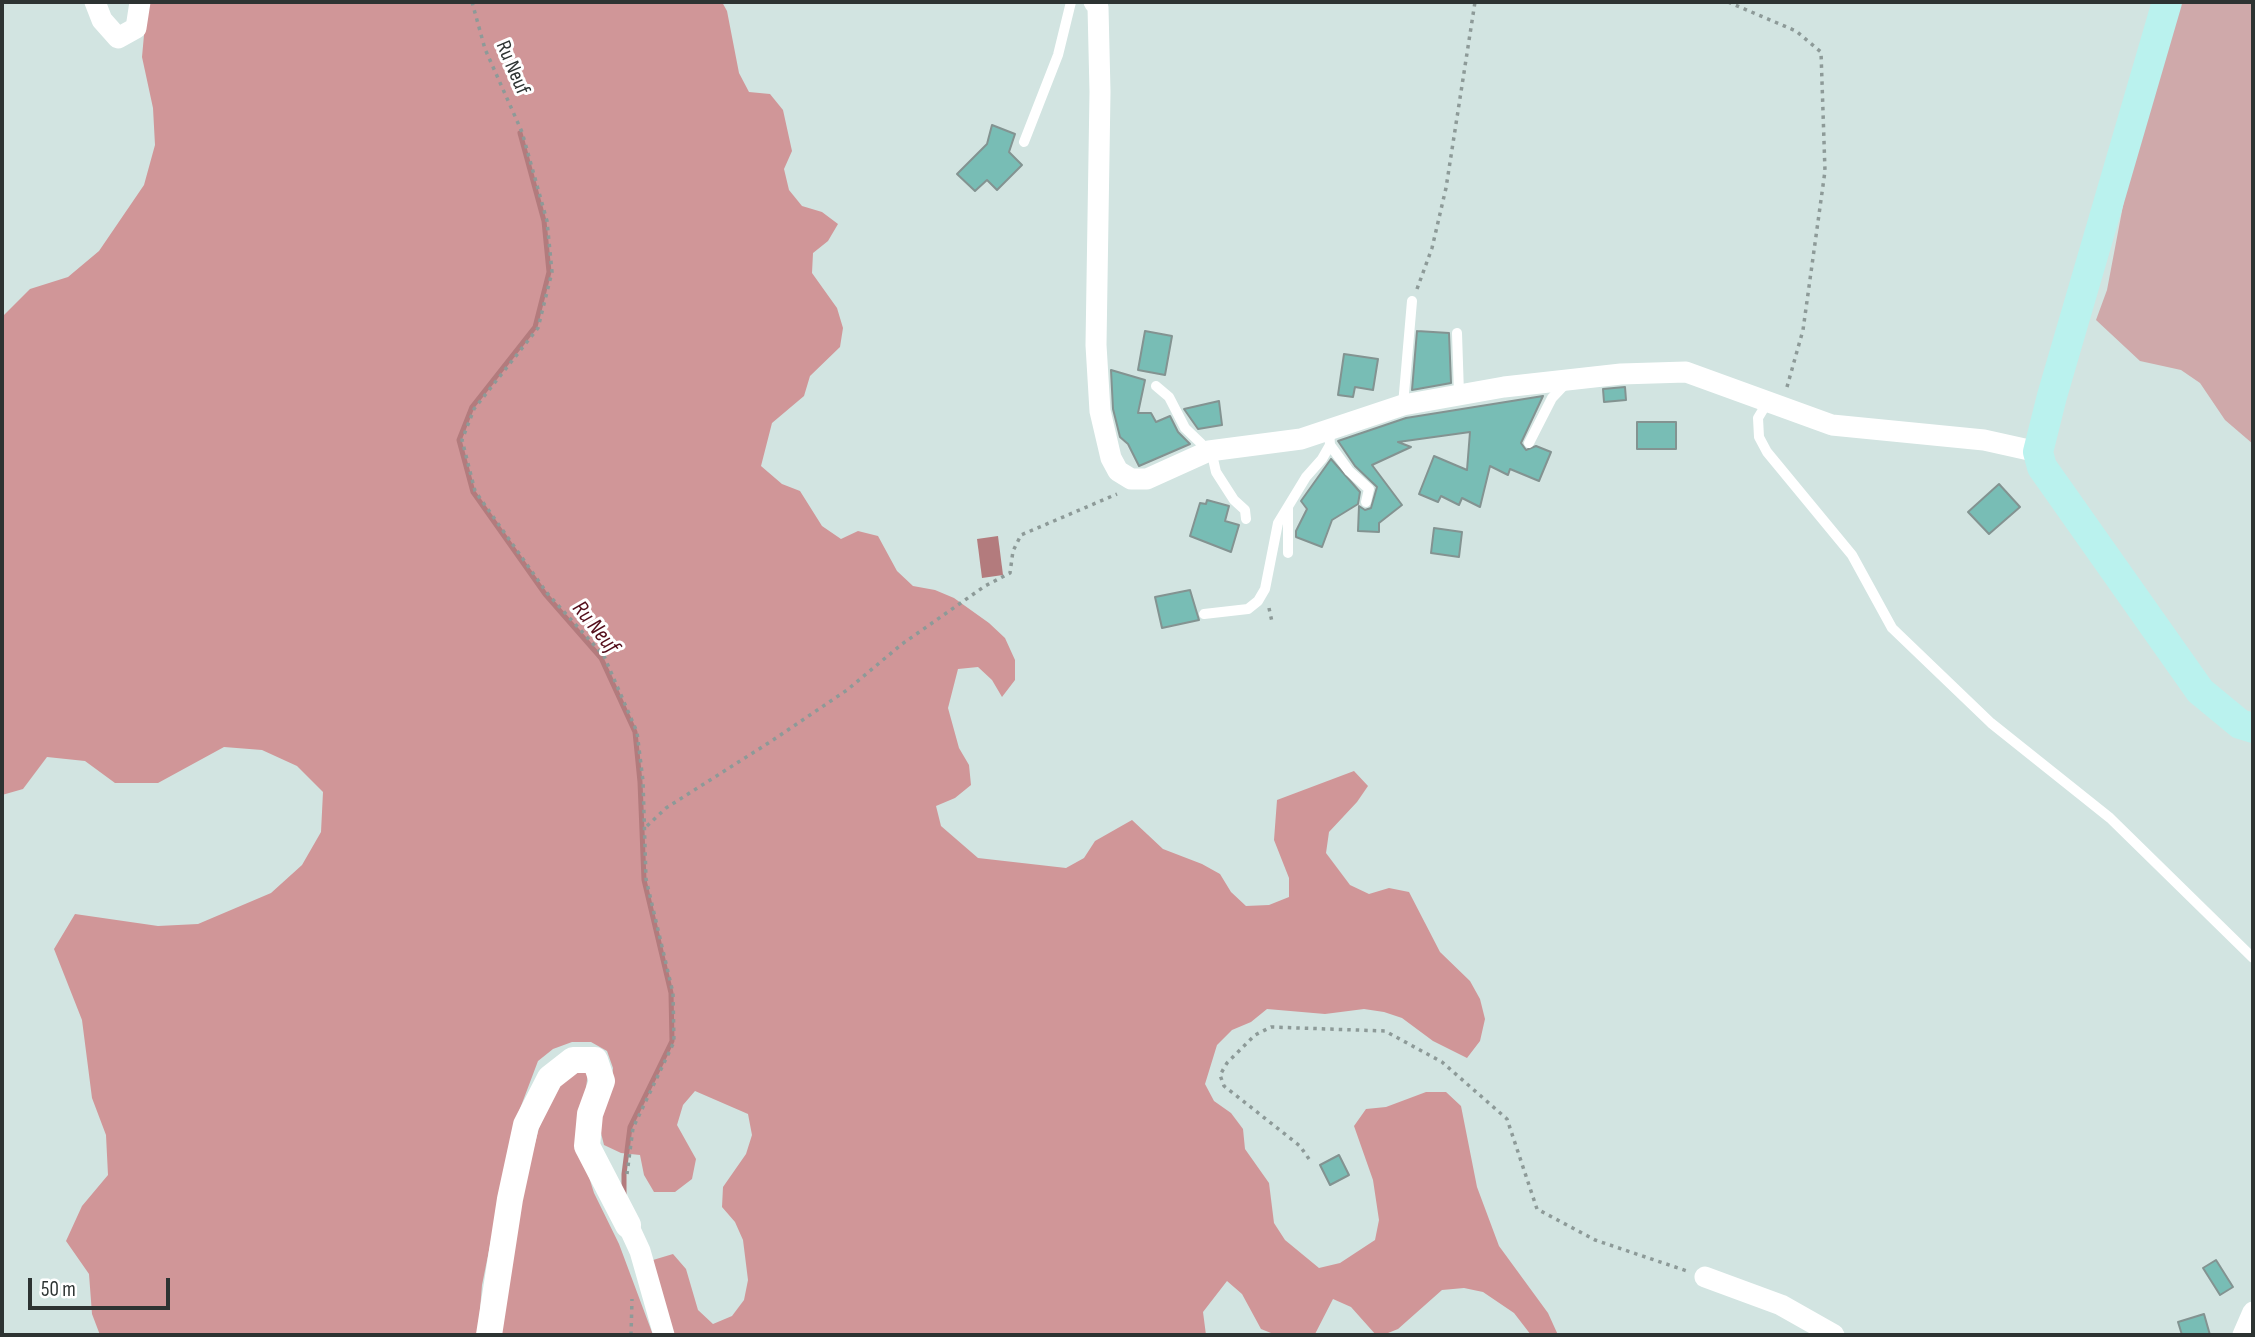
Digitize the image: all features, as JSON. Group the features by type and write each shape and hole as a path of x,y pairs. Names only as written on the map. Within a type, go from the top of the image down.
{"main road":[{"path":"2167,2 2038,452 2050,478 2200,691 2240,723 2253,728"}],"street":[{"path":"95,2 102,20 118,38 136,28 140,2"},
{"path":"1094,2 1098,8 1099,56 1096,345 1100,411 1111,458 1118,471 1131,479 1147,479 1210,451 1330,437 1403,405 1459,394 1570,379 1686,372 1832,425 1984,440 2038,452"},
{"path":"489,1335 510,1199 526,1125 550,1078 573,1060 595,1060 602,1081 590,1114 587,1146 640,1251 664,1335"},
{"path":"1705,1277 1781,1305 1834,1335"},
{"path":"2243,1335 2253,1312"}],"lane":[{"path":"1024,142 1058,55 1071,2"},
{"path":"1403,405 1412,301"},
{"path":"1457,333 1459,394"},
{"path":"1529,443 1552,398 1570,379"},
{"path":"1156,386 1169,397 1185,428 1210,451 1216,472 1245,510 1246,519"},
{"path":"1773,405 1758,418 1759,437 1767,452 1852,555 1892,628 1991,723 2040,759 2158,862 2253,958"},
{"path":"1204,614 1248,608 1258,601 1265,589 1272,541 1288,505 1330,437 1349,471 1370,489 1366,502"},
{"path":"1288,505 1288,553"}],"path":[{"name":"Ru Neuf","path":"472,2 485,49 522,132 547,220 552,272 538,328 474,409 469,428 462,440 475,491 547,593 604,656 621,690 637,732 646,827 646,879 673,993 674,1042 633,1128 626,1175"},
{"path":"1412,301 1432,247 1446,188 1475,2"},
{"path":"1728,2 1796,31 1821,52 1824,183 1803,330 1773,405"},
{"path":"646,827 666,808 771,742 846,690 902,644 985,586 1010,573 1013,551 1021,535 1147,479"},
{"path":"1309,1159 1300,1146 1224,1086 1220,1075 1227,1063 1255,1035 1271,1027 1385,1031 1442,1062 1507,1119 1537,1209 1595,1240 1705,1277"}],"shaded area":[{"path":"147,2 722,2 727,11 739,73 749,92 770,94 783,110 792,151 784,169 789,190 802,206 822,212 838,224 828,241 813,253 812,273 837,308 843,328 840,347 810,376 804,396 772,423 761,466 782,484 800,491 822,526 841,539 858,531 878,536 897,571 913,586 935,590 954,598 989,623 1005,638 1015,660 1015,680 1002,697 992,680 978,667 958,669 948,708 959,748 969,765 971,785 955,798 936,806 941,826 978,858 1066,868 1084,858 1095,841 1132,820 1163,849 1220,874 1231,892 1246,906 1269,905 1289,897 1289,878 1274,840 1277,800 1354,771 1368,786 1329,832 1326,853 1350,885 1369,894 1389,888 1409,892 1440,952 1470,981 1480,999 1485,1019 1480,1041 1467,1058 1433,1041 1402,1018 1384,1012 1364,1009 1325,1014 1267,1009 1251,1022 1232,1030 1217,1045 1205,1084 1214,1101 1231,1113 1243,1129 1245,1149 1269,1183 1274,1223 1285,1240 1319,1268 1340,1263 1375,1240 1379,1220 1373,1180 1354,1126 1366,1109 1386,1107 1426,1092 1446,1092 1461,1106 1477,1187 1499,1246 1548,1313 1558,1335 1531,1335 1514,1313 1483,1292 1464,1288 1442,1290 1398,1329 1383,1335 1376,1335 1351,1307 1333,1299 1315,1334 1276,1335 1261,1329 1242,1294 1227,1281 1203,1312 1206,1335 671,1335 653,1260 673,1254 686,1269 698,1310 713,1324 732,1316 744,1300 748,1280 743,1240 735,1222 722,1207 723,1187 746,1154 752,1135 748,1114 695,1091 683,1105 677,1125 696,1159 692,1179 675,1192 654,1192 644,1175 640,1155 621,1153 604,1145 599,1125 611,1088 613,1068 607,1051 591,1042 572,1042 553,1049 538,1061 515,1122 482,1285 478,1335 100,1335 92,1314 89,1274 66,1241 82,1206 108,1175 106,1135 92,1098 82,1020 54,949 75,914 158,926 198,924 271,893 302,865 321,832 323,792 297,766 262,750 224,747 158,783 115,783 85,761 47,757 23,789 2,795 2,317 30,289 68,277 99,251 144,185 155,145 153,108 142,57"},
{"path":"2179,2 2253,2 2253,444 2225,420 2200,383 2181,370 2140,361 2096,320 2107,290 2133,153"},
{"path":"998,536 1003,575 982,578 977,539"},
{"path":"577,1069 588,1072 579,1145 594,1193 619,1244 653,1335 500,1335 521,1196 539,1128 559,1082"}],"building":[{"path":"992,125 1015,134 1009,152 1022,165 997,190 987,180 975,191 957,174 987,144"},
{"path":"1145,331 1172,336 1165,375 1138,370"},
{"path":"1417,331 1449,333 1451,383 1412,390"},
{"path":"1344,354 1378,359 1373,390 1355,387 1353,397 1338,395"},
{"path":"1111,370 1145,380 1138,413 1151,413 1156,422 1170,416 1178,432 1190,444 1139,466 1128,444 1120,437 1113,409"},
{"path":"1625,387 1626,400 1604,402 1603,389"},
{"path":"1543,396 1521,443 1526,450 1536,446 1551,452 1539,481 1510,469 1508,475 1490,466 1480,507 1462,498 1459,505 1441,496 1438,502 1419,494 1434,456 1467,470 1470,432 1398,442 1411,447 1372,465 1402,505 1379,523 1379,532 1358,531 1359,506 1365,510 1371,508 1377,487 1355,466 1338,441 1406,418"},
{"path":"1219,401 1222,425 1198,429 1184,409"},
{"path":"1637,422 1676,422 1676,449 1637,449"},
{"path":"1331,459 1360,492 1358,504 1332,520 1322,547 1296,537 1296,531 1307,509 1301,501"},
{"path":"1999,484 2020,507 1989,534 1968,512"},
{"path":"1207,500 1229,506 1225,521 1239,525 1231,552 1190,536 1200,503 1206,504"},
{"path":"1434,528 1462,532 1459,557 1431,553"},
{"path":"1190,590 1199,620 1162,628 1155,597"},
{"path":"1339,1155 1349,1175 1330,1185 1320,1165"},
{"path":"2216,1260 2233,1287 2220,1295 2203,1268"},
{"path":"2204,1314 2210,1335 2182,1335 2178,1322"}],"waterway":[{"name":"Ru Neuf","path":"520,133 544,221 549,272 535,327 472,407 459,440 473,492 545,594 601,658 635,732 644,880 671,993 672,1041 630,1127 624,1195"}]}
